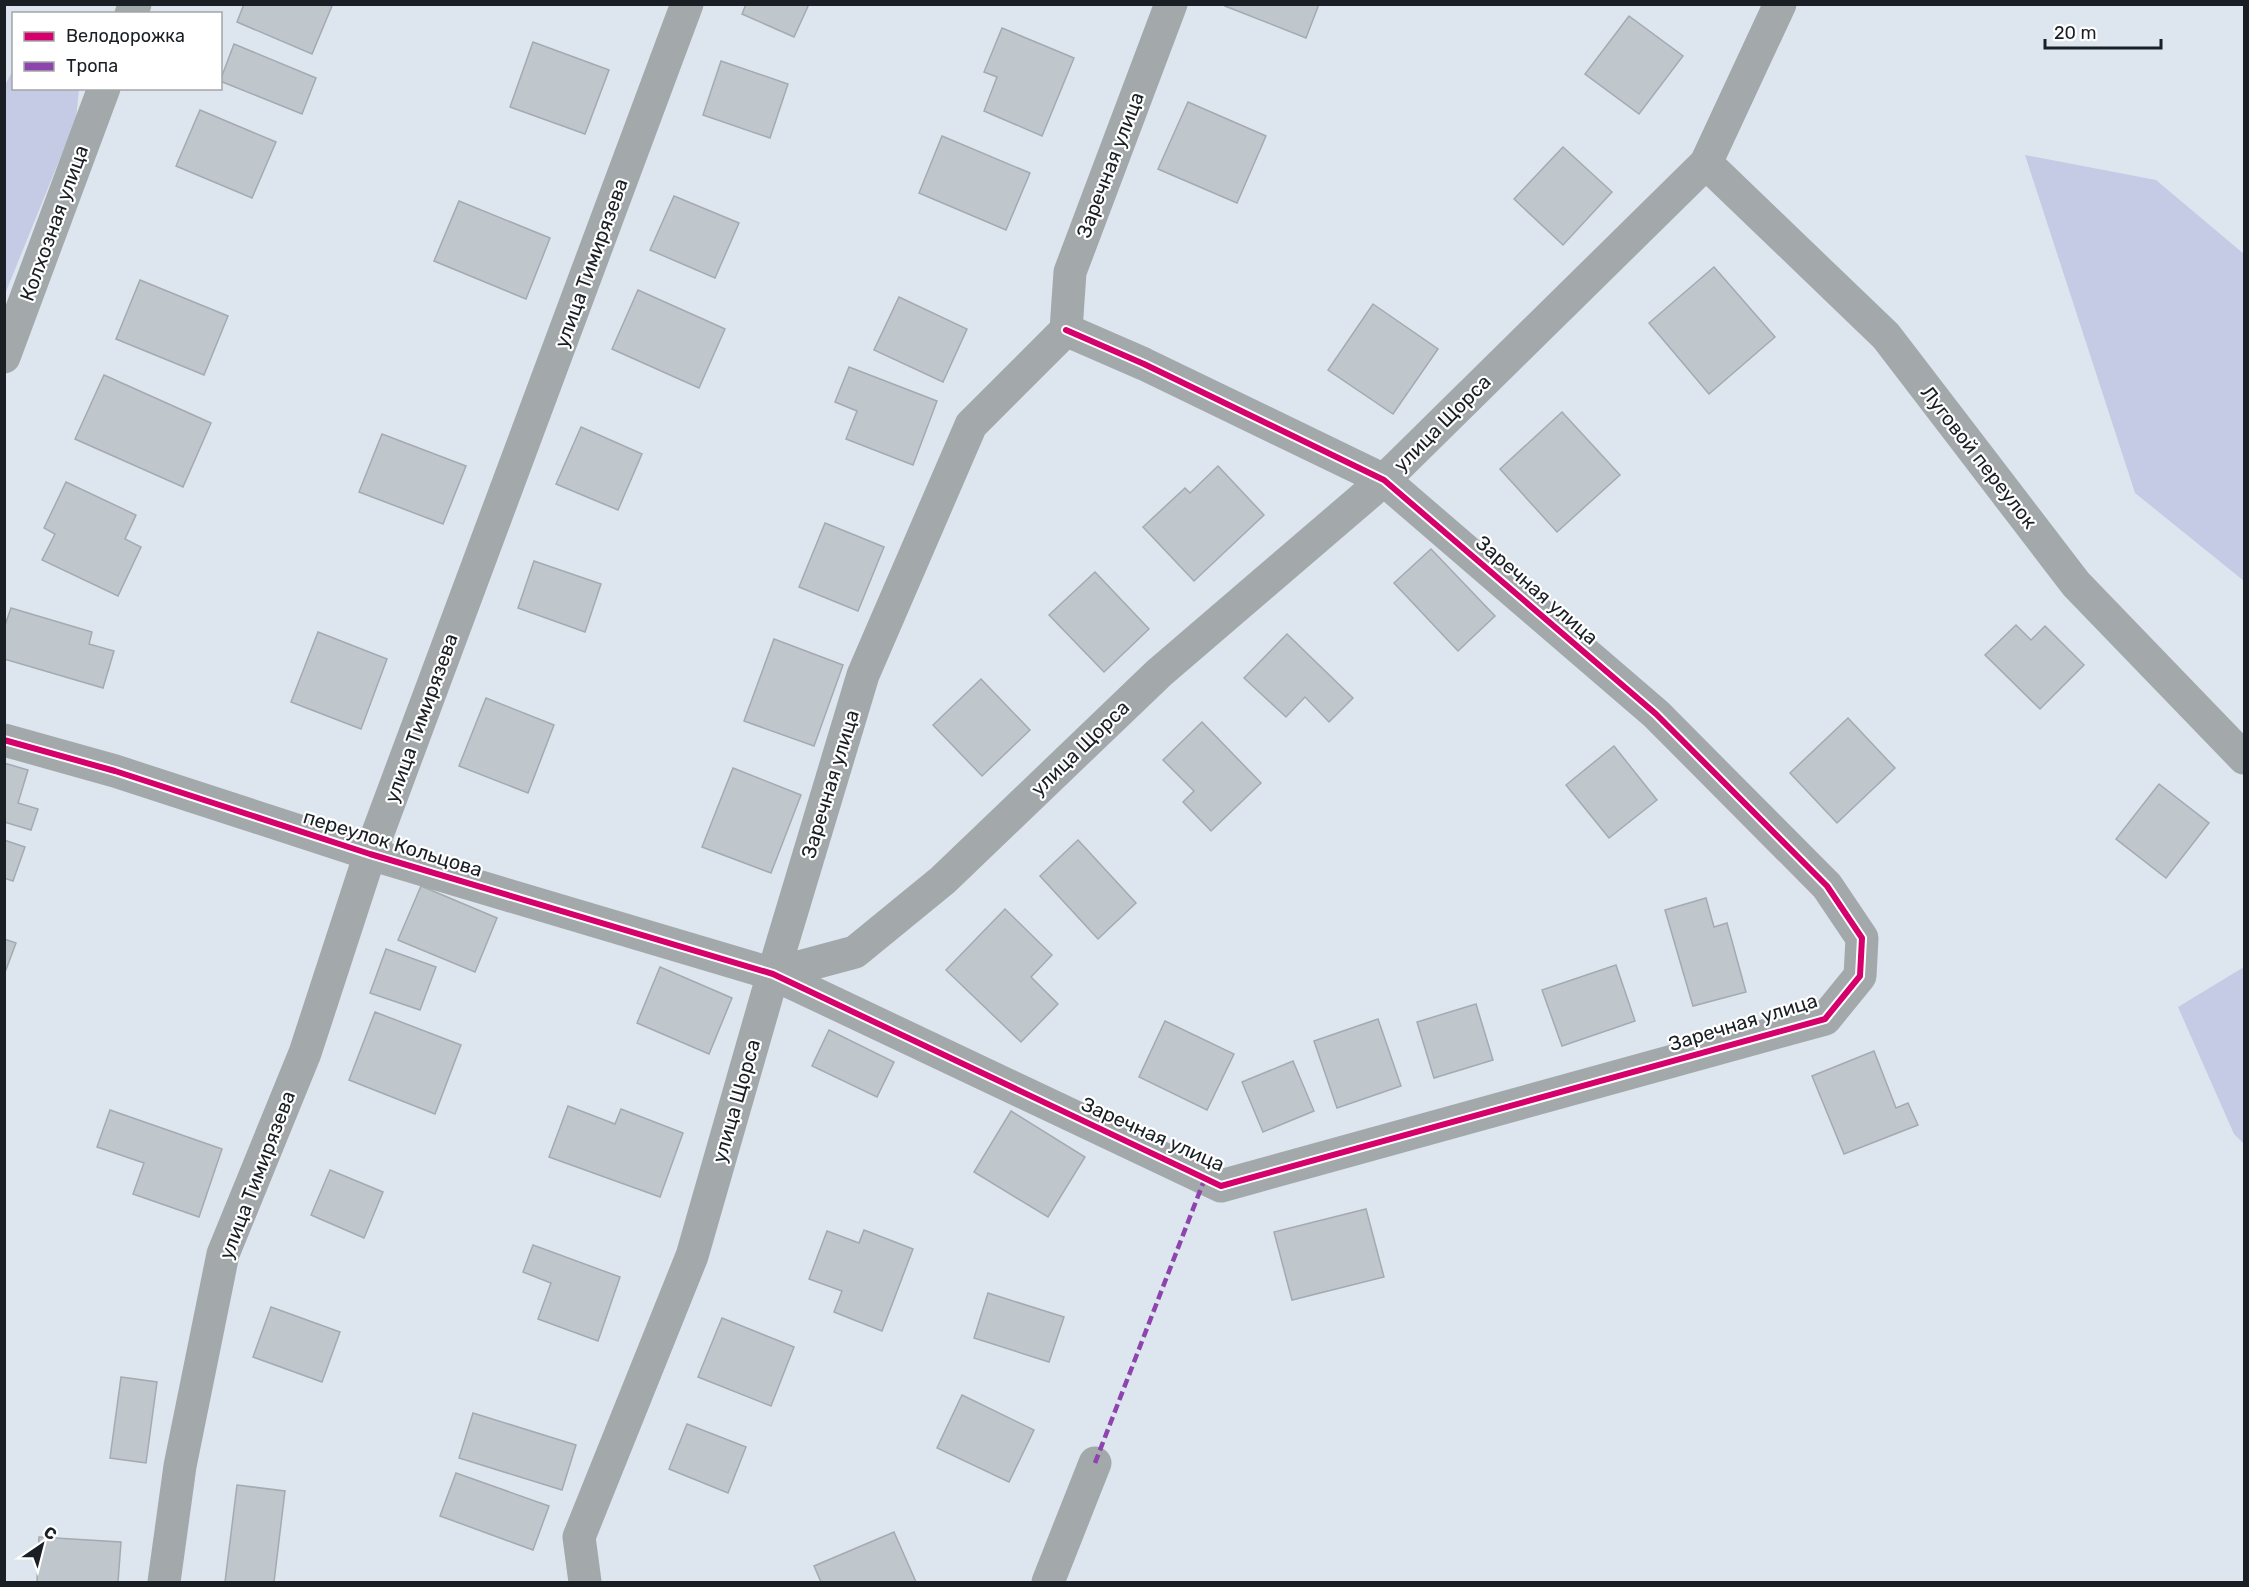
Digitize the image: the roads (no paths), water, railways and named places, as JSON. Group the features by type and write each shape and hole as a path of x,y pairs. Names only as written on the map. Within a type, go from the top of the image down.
{"street":[{"name":"улица Тимирязева","path":"164,1582 180,1466 223,1254 305,1053 370,855 687,4"},
{"name":"Заречная улица","path":"1066,330 1144,364 1384,480 1656,714 1827,886 1862,938 1860,976 1826,1019 1221,1186 772,974 863,675 971,424 1066,330 1070,272 1171,4"},
{"name":"улица Щорса","path":"585,1582 579,1537 692,1256 772,974 855,952 943,880 1159,673 1384,480 1706,164 1780,4"},
{"name":"Колхозная улица","path":"4,357 103,90"},
{"name":"Луговой переулок","path":"1706,164 1886,336 2076,584 2244,758"},
{"name":"переулок Кольцова","path":"4,740 115,771 370,855 772,974"},
{"path":"1048,1582 1095,1463"}]}
